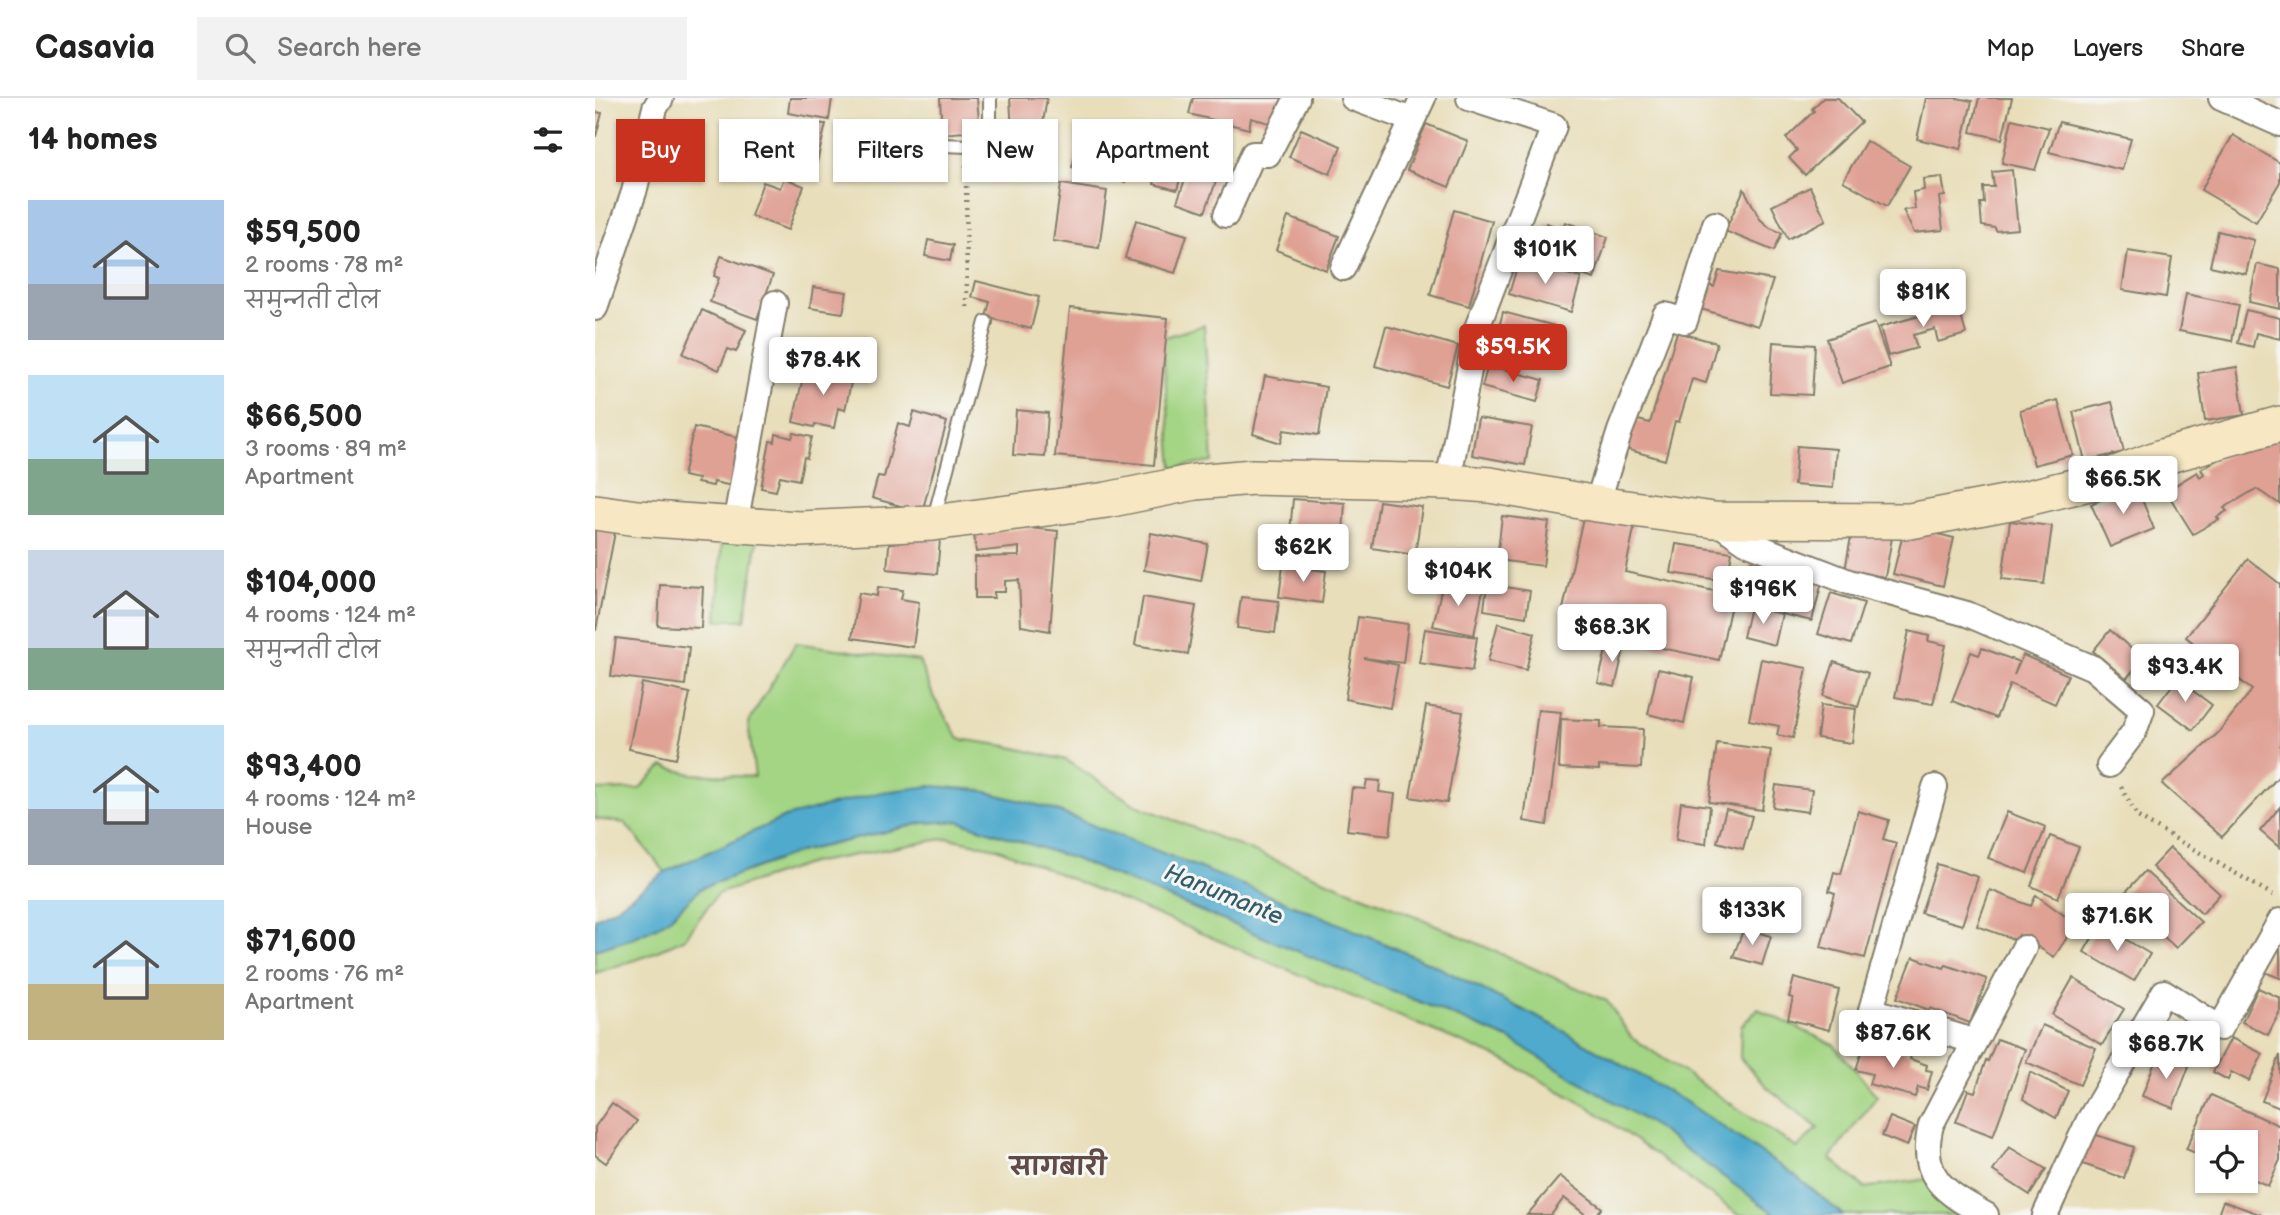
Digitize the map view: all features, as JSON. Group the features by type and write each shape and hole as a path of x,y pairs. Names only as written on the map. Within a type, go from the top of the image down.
{"street":[{"path":"595,308 634,192 655,108 661,98"},
{"path":"1226,215 1254,154 1268,154 1297,98"},
{"path":"1353,98 1412,120"},
{"path":"1343,268 1423,98"},
{"path":"1448,482 1477,328 1554,126 1469,98"},
{"path":"2221,98 2280,124"},
{"path":"1597,504 1620,431 1665,315 1685,321 1715,224"},
{"path":"735,525 775,303"},
{"path":"595,512 637,518 799,529 933,523 1107,500 1195,482 1241,478 1490,485 1597,504 1714,520 1910,521 2015,501 2097,481 2162,457 2280,424"},
{"path":"1714,520 1746,542 1784,557 1849,582 1967,614 2094,668 2142,710 2134,732 2109,765"},
{"path":"1935,788 1871,1010 1973,1041"},
{"path":"2045,1215 2088,1122 2164,992 2220,1028 2280,922"},
{"path":"1986,1215 1943,1187 1933,1174 1928,1160 1927,1144 1931,1125 2024,948"}],"lane":[{"path":"990,98 990,119"},
{"path":"933,523 986,322"}],"path":[{"path":"965,182 967,318 986,322"},
{"path":"2109,765 2137,817 2280,899"}],"green space":[{"path":"1204,325 1213,462 1173,468 1162,338"},
{"path":"758,537 745,620 717,620 722,538"},
{"path":"796,643 919,661 934,698 959,739 1007,746 1066,760 1134,804 1418,917 1607,1001 1631,1037 1797,1148 1818,1128 1768,1088 1740,1058 1741,1026 1758,1009 1834,1045 1877,1096 1830,1158 1865,1188 1927,1179 1966,1215 1843,1215 1798,1178 1686,1102 1553,1025 1436,966 1323,917 1052,809 979,790 931,786 785,817 665,872 625,823 595,819 595,790 639,789 663,766 691,774 755,777 748,723"},
{"path":"958,821 1075,859 1509,1039 1654,1126 1776,1215 1739,1215 1589,1107 1504,1060 997,848 948,838 811,863 717,894 685,938 647,956 595,973 595,950 656,927 671,917 701,888 799,852 923,823"}],"water":[{"name":"Hanumante","path":"931,786 979,790 1049,808 1323,917 1436,966 1553,1025 1686,1102 1798,1178 1843,1215 1776,1215 1654,1126 1509,1039 1075,859 958,821 923,823 799,852 701,888 671,917 656,927 595,950 595,918 617,907 665,872 785,817 882,792"}],"building":[{"path":"790,98 832,98 829,120 788,113"},
{"path":"940,98 977,98 979,119 962,119 962,132 948,133 948,119 941,119"},
{"path":"1010,98 1047,98 1044,119 1011,119"},
{"path":"1193,98 1288,98 1281,126 1251,118 1249,129 1233,125 1233,119 1209,119 1189,114"},
{"path":"1823,98 1838,98 1861,122 1805,175 1789,158 1797,150 1786,138 1814,111 1812,109"},
{"path":"1926,98 1972,101 1961,149 1917,139"},
{"path":"1979,98 2012,98 2002,139 1971,132"},
{"path":"595,112 602,113 596,136 595,136"},
{"path":"2012,119 2049,128 2035,170 2002,163"},
{"path":"2059,122 2131,139 2122,170 2049,152"},
{"path":"819,124 826,124 819,154"},
{"path":"1426,124 1468,141 1449,187 1407,170"},
{"path":"1301,129 1341,146 1330,174 1289,157"},
{"path":"2233,135 2280,163 2280,182 2256,222 2201,190"},
{"path":"1866,141 1910,166 1887,206 1843,181"},
{"path":"2012,170 2018,229 1996,231 1995,228 1982,226 1980,203 1984,203 1983,187 1994,187 1992,172"},
{"path":"1942,177 1945,196 1939,197 1943,230 1914,233 1903,210 1915,209 1913,192 1924,190 1923,179"},
{"path":"763,182 780,188 782,182 794,182 804,186 788,230 751,216"},
{"path":"1155,182 1179,182 1177,190"},
{"path":"1184,182 1216,182 1205,212 1177,202"},
{"path":"1061,184 1107,191 1099,248 1053,241"},
{"path":"1810,187 1826,220 1788,239 1772,206"},
{"path":"1744,189 1760,219 1770,228 1782,233 1774,251 1725,231"},
{"path":"1454,210 1492,221 1469,306 1430,295"},
{"path":"1288,217 1339,236 1326,270 1276,250"},
{"path":"1136,220 1187,235 1175,273 1125,258"},
{"path":"1565,222 1608,237 1594,279 1534,259 1546,223 1563,229"},
{"path":"2218,231 2254,240 2246,274 2210,266"},
{"path":"928,240 953,245 950,261 925,256"},
{"path":"2128,251 2172,258 2166,297 2122,290"},
{"path":"721,256 773,275 757,319 710,302 719,278 714,276"},
{"path":"1519,260 1581,278 1571,312 1509,294"},
{"path":"2257,264 2280,269 2280,309 2249,302"},
{"path":"1719,271 1773,280 1758,326 1701,309 1709,285 1714,287"},
{"path":"976,281 1039,297 1031,329 986,317 990,302 972,297"},
{"path":"813,287 847,292 843,313 810,308"},
{"path":"2186,294 2239,305 2232,341 2179,331"},
{"path":"1958,305 1966,334 1938,342 1935,329 1913,335 1917,348 1888,356 1880,327"},
{"path":"1070,308 1168,318 1154,465 1055,456"},
{"path":"702,310 746,330 736,352 728,349 719,370 683,354"},
{"path":"2246,310 2280,318 2280,339 2256,333 2253,347 2238,343"},
{"path":"1503,312 1555,326 1548,353 1496,339"},
{"path":"1875,323 1890,367 1842,383 1827,339"},
{"path":"1386,326 1458,346 1447,386 1375,366"},
{"path":"1677,332 1717,343 1706,383 1692,379 1679,422 1675,421 1665,460 1626,449 1634,419 1650,423"},
{"path":"1773,342 1815,345 1812,395 1770,393"},
{"path":"836,365 854,369 845,410 838,408 834,428 793,422 803,377 809,379 810,374 815,375 817,370 835,371"},
{"path":"1488,365 1543,380 1537,402 1482,387"},
{"path":"2237,367 2244,415 2205,421 2198,373"},
{"path":"1265,376 1326,387 1319,435 1284,430 1281,443 1253,434"},
{"path":"2058,400 2073,455 2034,465 2020,410"},
{"path":"2112,402 2124,452 2085,461 2073,412"},
{"path":"1016,410 1048,413 1045,457 1013,455"},
{"path":"914,412 947,422 922,512 872,498 878,476 884,477 898,423 910,427"},
{"path":"1478,418 1532,427 1525,465 1472,455"},
{"path":"694,427 742,438 732,486 714,482 713,486 697,483 698,479 683,476"},
{"path":"794,433 812,437 799,480 780,476 776,491 761,488 770,441 775,442 776,434 792,438"},
{"path":"2280,438 2280,504 2256,489 2224,508 2227,511 2217,517 2219,519 2193,534 2166,491 2197,472 2200,477 2204,474 2201,469 2233,451"},
{"path":"1797,446 1836,449 1833,488 1794,485"},
{"path":"2136,485 2154,529 2110,547 2091,504"},
{"path":"1293,499 1345,503 1342,548 1289,543"},
{"path":"1379,501 1422,507 1415,555 1372,548"},
{"path":"1584,513 1635,524 1625,572 1733,595 1719,660 1605,636 1609,620 1563,609"},
{"path":"1502,516 1549,522 1543,566 1497,560"},
{"path":"2010,521 2052,526 2044,584 2002,579"},
{"path":"1853,525 1893,532 1885,577 1845,571"},
{"path":"1905,526 1954,538 1943,586 1893,574"},
{"path":"595,528 615,532 596,630 595,630"},
{"path":"1029,528 1058,531 1050,631 1021,626 1019,580 1005,581 1005,592 994,592 994,598 975,598 975,557 1019,556 1019,547 976,552 974,534"},
{"path":"1151,533 1208,544 1201,581 1144,570"},
{"path":"890,535 940,540 937,574 887,569"},
{"path":"1676,544 1732,552 1727,581 1671,573"},
{"path":"2248,559 2280,584 2280,775 2222,837 2162,784 2217,734 2252,690 2186,637"},
{"path":"1751,561 1787,570 1778,605 1742,596"},
{"path":"1283,566 1326,571 1322,603 1279,597"},
{"path":"1793,571 1823,578 1812,621 1782,614"},
{"path":"1443,582 1483,590 1474,635 1433,626"},
{"path":"1487,584 1530,591 1526,617 1484,610"},
{"path":"660,585 703,587 701,628 658,626"},
{"path":"878,587 903,590 901,599 919,602 913,647 852,638 859,593 877,596"},
{"path":"1831,593 1864,603 1851,644 1818,634"},
{"path":"1143,597 1196,606 1188,654 1135,645"},
{"path":"1241,597 1279,601 1275,633 1237,628"},
{"path":"1750,607 1782,614 1775,645 1743,637"},
{"path":"1358,617 1408,624 1403,663 1364,658 1398,665 1390,708 1345,699"},
{"path":"1498,623 1535,633 1526,670 1488,661"},
{"path":"1425,629 1477,637 1472,671 1419,663"},
{"path":"2110,630 2143,659 2126,679 2093,651"},
{"path":"1909,631 1929,636 1928,641 1946,645 1933,704 1895,697"},
{"path":"616,638 689,647 685,685 611,676"},
{"path":"1608,642 1625,645 1615,687 1598,683"},
{"path":"1982,648 2019,662 2014,675 2023,655 2068,675 2055,704 2010,684 1996,718 1952,701 1971,652 1979,655"},
{"path":"1761,659 1807,668 1793,738 1777,735 1779,726 1749,720"},
{"path":"1834,662 1868,673 1858,707 1823,696"},
{"path":"1658,669 1694,677 1684,723 1648,714"},
{"path":"2177,679 2212,705 2193,730 2158,704"},
{"path":"642,683 690,693 676,759 629,749"},
{"path":"1821,705 1856,709 1852,743 1817,738"},
{"path":"1426,706 1463,712 1447,803 1410,797"},
{"path":"1538,710 1561,712 1547,825 1524,821"},
{"path":"1561,719 1601,721 1601,727 1643,729 1641,768 1559,768"},
{"path":"1717,743 1771,750 1762,810 1709,802"},
{"path":"1367,780 1380,781 1379,792 1395,794 1390,835 1347,830 1352,788 1365,789"},
{"path":"1776,785 1812,790 1808,812 1773,807"},
{"path":"1681,802 1710,806 1706,844 1676,840"},
{"path":"2280,807 2280,848 2260,831"},
{"path":"1726,809 1752,816 1743,849 1717,842"},
{"path":"1858,811 1889,820 1883,839 1896,843 1865,958 1821,947 1835,893 1829,891 1834,872 1841,874"},
{"path":"2007,812 2046,827 2027,873 1988,858"},
{"path":"2050,836 2079,847 2058,898 2031,886"},
{"path":"2170,848 2220,894 2202,914 2152,867"},
{"path":"1937,864 1978,877 1962,925 1921,913"},
{"path":"2145,871 2201,922 2176,948 2121,897"},
{"path":"1990,890 2031,906 2036,895 2076,924 2054,957 2019,935 2016,940 1977,926"},
{"path":"2100,924 2150,954 2134,981 2084,952"},
{"path":"1744,928 1771,936 1762,965 1733,957"},
{"path":"2280,938 2280,978 2262,971"},
{"path":"1913,957 1987,979 1970,1023 1897,998"},
{"path":"1794,978 1839,990 1829,1030 1788,1019 1793,998 1789,997"},
{"path":"2073,978 2124,1009 2102,1045 2052,1015"},
{"path":"2258,988 2280,998 2280,1011 2268,1035 2242,1022"},
{"path":"2042,1025 2096,1048 2080,1085 2026,1062"},
{"path":"2231,1038 2263,1054 2249,1081 2231,1072 2228,1080 2213,1072"},
{"path":"1997,1039 2025,1049 1993,1136 1956,1122 1968,1090 1975,1092 1986,1060 1988,1061"},
{"path":"1865,1041 1911,1054 1910,1059 1927,1065 1926,1070 1932,1071 1927,1090 1918,1087 1915,1097 1869,1084 1872,1074 1856,1070"},
{"path":"2158,1054 2189,1066 2173,1108 2142,1096"},
{"path":"2280,1055 2280,1108 2262,1101"},
{"path":"2030,1072 2068,1091 2056,1118 2023,1099"},
{"path":"2211,1095 2280,1126 2280,1160 2268,1186 2258,1181 2258,1130 2195,1130 2195,1153 2186,1149"},
{"path":"612,1103 637,1121 606,1163 595,1155 595,1127"},
{"path":"1890,1117 1915,1127 1907,1146 1882,1136"},
{"path":"2087,1132 2134,1147 2124,1178 2077,1162"},
{"path":"2009,1147 2046,1169 2030,1195 1993,1171"},
{"path":"1560,1176 1602,1208 1596,1215 1586,1215 1564,1198 1551,1215 1527,1215"},
{"path":"2223,1201 2262,1215 2218,1215"}],"district":[{"name":"सागबारी","path":"1058,1167"}]}
